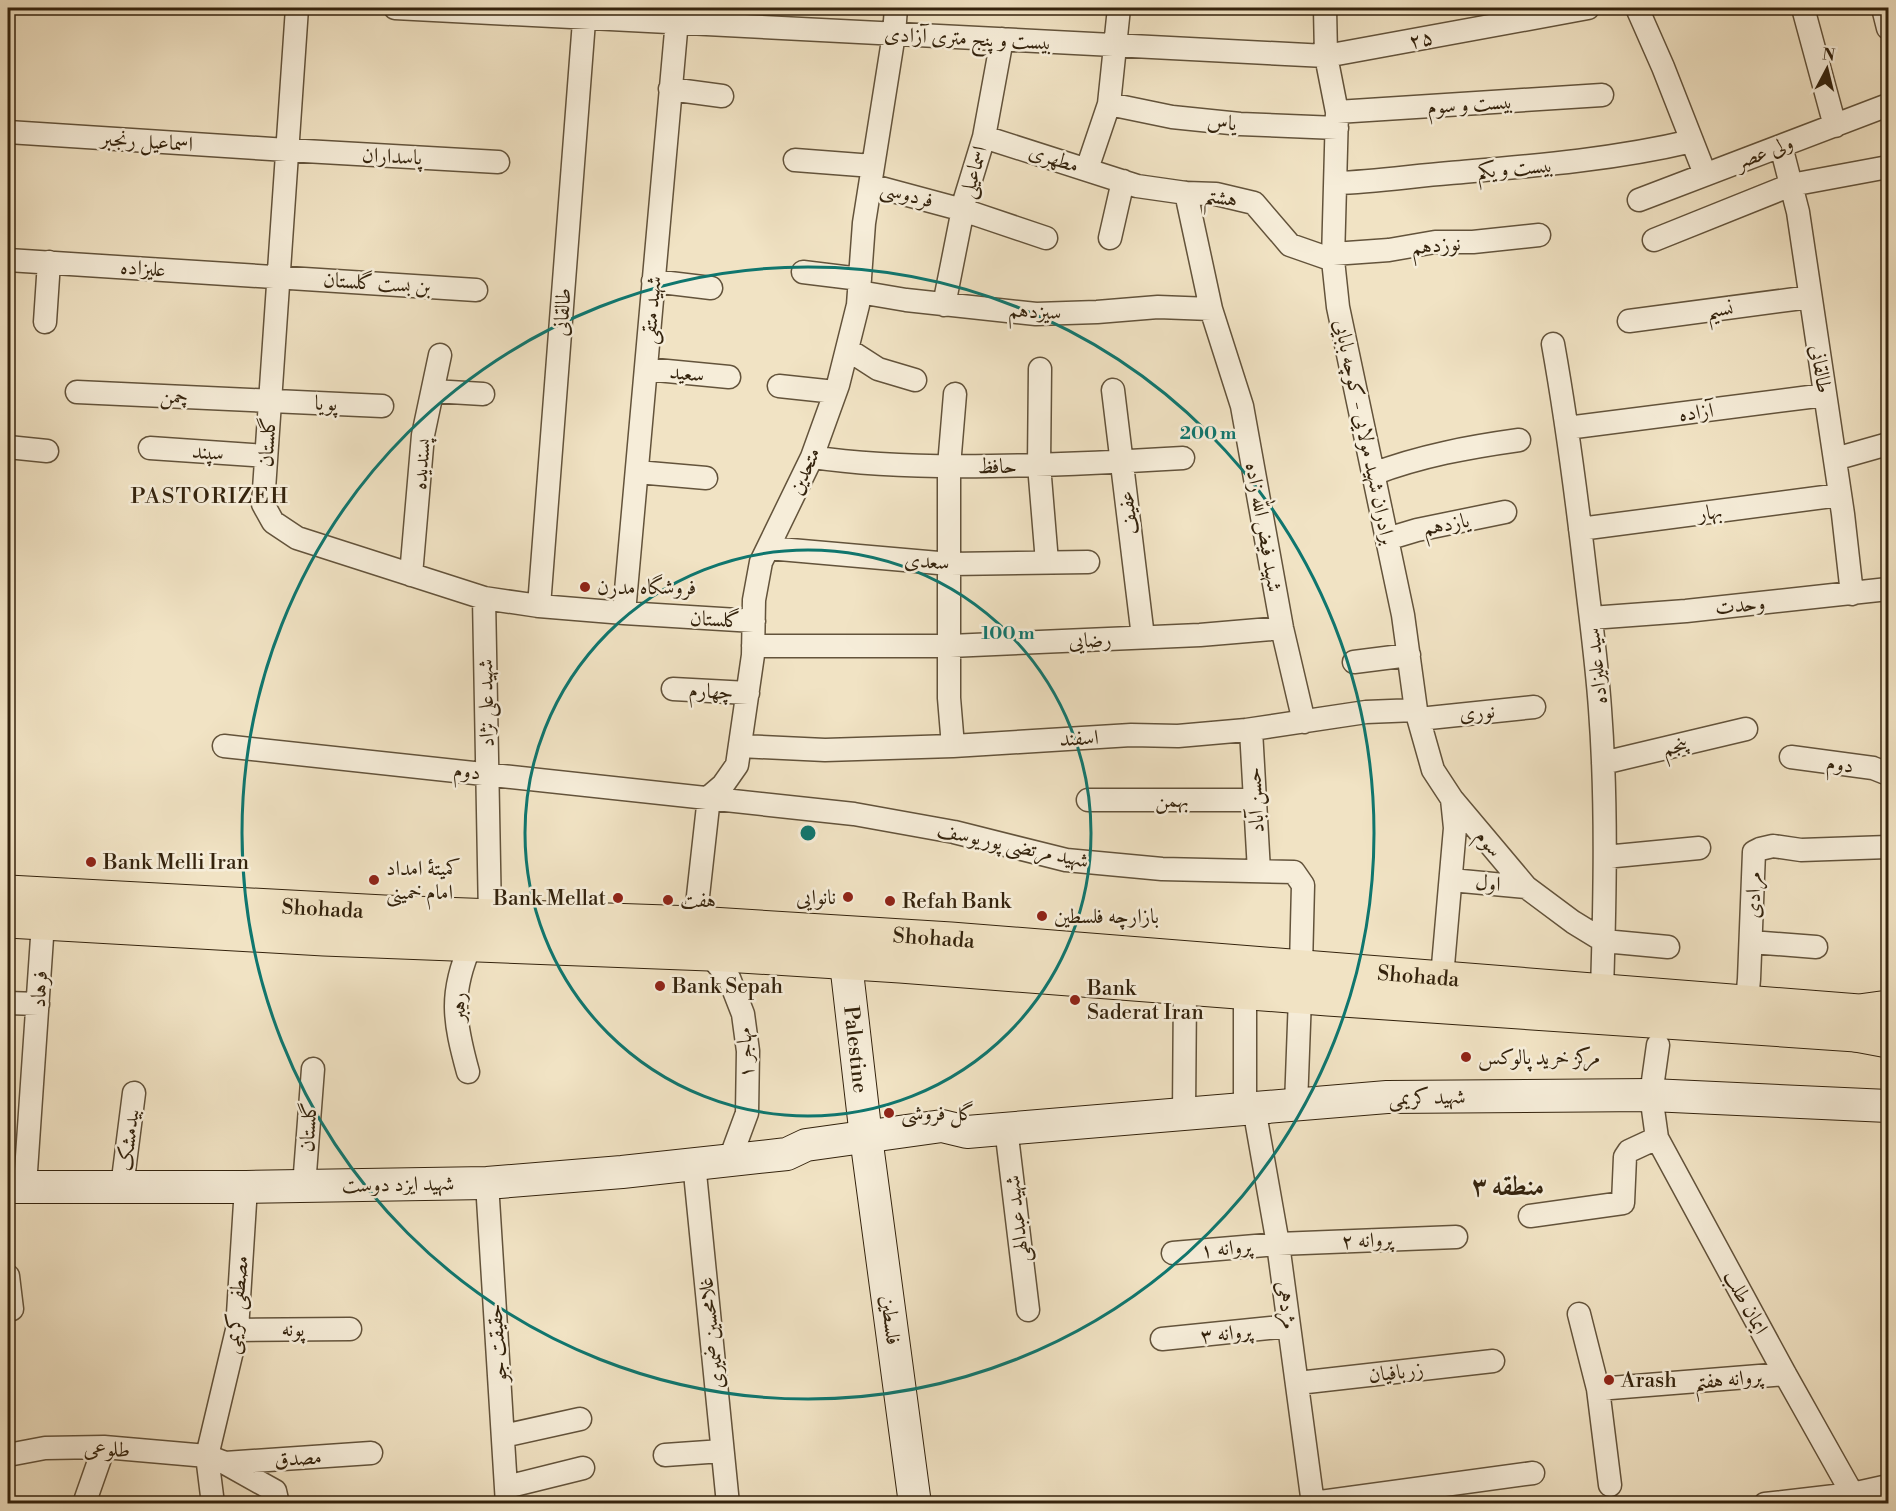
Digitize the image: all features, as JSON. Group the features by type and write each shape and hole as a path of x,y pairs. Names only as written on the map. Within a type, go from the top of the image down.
{"main road":[{"name":"Shohada","path":"8,892 384,927 471,944 709,954 1245,992 1300,981 1442,977 1746,1001 1794,1018"},
{"name":"Shohada","path":"384,927 490,917 695,923 951,939 1300,981 1794,1018 1868,1018 1888,1041"},
{"name":"Shohada","path":"8,921 324,923"},
{"name":"Palestine","path":"846,963 867,1144"},
{"name":"شهید کریمی","path":"867,1144 944,1142 967,1132 1006,1128 1387,1097 1651,1095 1888,1106"},
{"name":"شهید ایزد دوست","path":"16,1187 246,1187 487,1183 622,1172 787,1154 805,1160 867,1144"},
{"name":"فلسطین","path":"867,1144 915,1503"}],"street":[{"name":"گلستان","path":"297,8 263,504 273,522 297,538 483,598 624,614 754,621"},
{"name":"بیست و پنج متری آزادی","path":"396,8 677,15 894,34 1326,56"},
{"name":"متحدین","path":"709,797 723,785 737,765 748,693 753,646 754,600 760,562 812,457 835,392 858,305 864,224 894,34 896,8"},
{"path":"1087,169 1109,104 1119,8"},
{"name":"برادران شهید مولایی - کوچه بابایی","path":"1325,8 1326,56 1337,120 1333,257 1338,307 1387,539 1418,714 1433,770 1452,799"},
{"name":"۲۵","path":"1326,56 1588,8"},
{"path":"1637,8 1705,174"},
{"path":"1803,8 1834,126"},
{"path":"1883,8 1888,28"},
{"name":"طالقانی","path":"540,606 584,13"},
{"name":"شهید متقی","path":"624,614 677,15"},
{"name":"اسماعیلی","path":"944,305 963,210 984,136 1002,39"},
{"path":"670,89 722,96"},
{"name":"بیست و سوم","path":"1337,120 1602,95"},
{"name":"یاس","path":"1109,104 1172,117 1240,124 1337,120"},
{"name":"ولی عصر","path":"1639,200 1888,105"},
{"name":"اسماعیل رنجبر","path":"8,132 287,150"},
{"name":"مطهری","path":"984,136 1123,182"},
{"name":"بیست و یکم","path":"1336,183 1544,166 1606,158 1692,141"},
{"name":"طالقانی","path":"1781,146 1798,212 1826,395 1852,594"},
{"name":"پاسداران","path":"287,150 498,162"},
{"name":"فردوسی","path":"795,160 872,176 1046,238"},
{"path":"1654,240 1791,185 1888,166"},
{"path":"1110,238 1123,182"},
{"name":"هشتم","path":"1123,182 1186,193 1216,194 1254,203 1290,245 1333,257"},
{"name":"شهید فیض الله زاده","path":"1186,193 1211,309 1242,406 1282,628 1304,722"},
{"name":"نوزدهم","path":"1333,257 1435,242 1473,242 1539,235"},
{"name":"علیزاده","path":"8,260 278,277"},
{"path":"45,322 49,262"},
{"name":"سیزدهم","path":"802,272 944,305 1036,314 1158,307 1211,309"},
{"name":"بن بست گلستان","path":"278,277 476,290"},
{"path":"653,281 711,288"},
{"name":"نسیم","path":"1629,321 1810,297"},
{"name":"سید علیزاده","path":"1553,344 1580,529 1600,710 1605,857 1602,990"},
{"path":"847,349 878,369 915,380"},
{"name":"پسندیده","path":"411,575 423,435 440,355"},
{"name":"سعید","path":"646,369 729,377"},
{"path":"1040,369 1039,465 1047,562"},
{"path":"779,386 835,392"},
{"name":"عفیف","path":"1113,390 1143,637"},
{"path":"433,391 483,394"},
{"name":"چمن","path":"77,392 270,400"},
{"path":"953,746 949,698 949,466 954,394"},
{"name":"آزاده","path":"1567,428 1826,395"},
{"name":"پویا","path":"270,400 382,406"},
{"path":"1373,474 1400,463 1436,454 1519,440"},
{"path":"1835,459 1888,444"},
{"path":"8,447 47,451"},
{"name":"سپند","path":"150,448 266,456"},
{"name":"حافظ","path":"812,457 881,465 949,466 1039,465 1183,458"},
{"path":"637,472 706,478"},
{"name":"بهار","path":"1580,529 1840,495"},
{"name":"یازدهم","path":"1387,539 1417,530 1505,512"},
{"name":"سعدی","path":"768,548 950,564 1088,562"},
{"name":"وحدت","path":"1591,618 1686,611 1888,589"},
{"name":"شهید علی نژاد","path":"483,598 490,917"},
{"name":"رضایی","path":"753,646 950,646 1282,628"},
{"path":"1354,662 1409,655"},
{"name":"چهارم","path":"674,689 748,693"},
{"name":"نوری","path":"1418,714 1534,707"},
{"name":"اسفند","path":"740,746 825,750 953,746 1131,735 1178,736 1251,730 1366,712 1418,714"},
{"name":"پنجم","path":"1603,763 1746,729"},
{"name":"حسن آباد","path":"1251,730 1259,871"},
{"name":"دوم","path":"224,746 709,797"},
{"name":"دوم","path":"1791,757 1872,768 1888,774"},
{"path":"695,923 709,797"},
{"name":"شهید مرتضی پوریوسف","path":"709,797 854,814 954,832 1066,860 1162,869 1294,872 1303,885 1300,981"},
{"path":"1442,977 1455,828 1452,799"},
{"name":"سوم","path":"1452,799 1526,886"},
{"name":"بهمن","path":"1088,800 1255,800"},
{"name":"مرادی","path":"1746,1001 1751,942 1754,852 1773,846 1801,850 1888,847"},
{"path":"1605,857 1699,848"},
{"name":"اول","path":"1451,880 1526,886"},
{"path":"1526,886 1573,922 1604,941 1668,947"},
{"name":"فرهاد","path":"16,1187 34,1054 43,923"},
{"path":"1751,942 1816,946"},
{"name":"رهبر","path":"468,1072 457,1030 455,1002 461,967 471,944"},
{"name":"مهاجر ۱","path":"709,954 729,978 743,1014 748,1051 747,1113 730,1159"},
{"path":"1296,1105 1300,981"},
{"path":"1184,1114 1185,987"},
{"name":"مژدهی","path":"1245,992 1249,1108 1278,1244 1313,1503"},
{"path":"8,1003 38,1004"},
{"name":"ایمان طلب","path":"1658,1045 1651,1095 1657,1138 1855,1498"},
{"name":"گلستان","path":"304,1186 313,1069"},
{"name":"بیدمشک","path":"122,1186 134,1093"},
{"name":"شهید عبدالهی","path":"1006,1128 1028,1310"},
{"path":"1530,1216 1623,1203 1625,1157 1629,1151 1657,1138"},
{"name":"غلامحسین ضمیری","path":"694,1163 728,1503"},
{"name":"حقیقت جو","path":"487,1183 506,1495"},
{"name":"مصطفی کریمی","path":"216,1460 237,1329 246,1187"},
{"name":"پروانه ۲","path":"1278,1244 1456,1237"},
{"name":"پروانه ۱","path":"1173,1253 1278,1244"},
{"path":"8,1276 12,1309"},
{"path":"1579,1314 1598,1389 1610,1485"},
{"name":"پروانه ۳","path":"1162,1339 1290,1326"},
{"name":"پونه","path":"237,1329 350,1329"},
{"name":"زربافیان","path":"1298,1383 1493,1361"},
{"name":"پروانه هفتم","path":"1598,1389 1785,1374"},
{"path":"502,1436 580,1419"},
{"path":"84,1503 104,1447"},
{"name":"طلوعی","path":"8,1455 45,1448 104,1447 216,1460"},
{"path":"665,1455 722,1451"},
{"name":"مصدق","path":"216,1460 371,1453"},
{"path":"213,1503 216,1460 275,1491 278,1503"},
{"path":"506,1495 583,1468"},
{"path":"1313,1503 1533,1473"},
{"path":"1765,1503 1855,1498 1888,1486"}],"place":[{"name":"فروشگاه مدرن","path":"585,587"},
{"name":"Bank Melli Iran","path":"91,862"},
{"name":"کمیتهٔ امداد امام خمینی","path":"374,880"},
{"name":"نانوایی","path":"848,897"},
{"name":"Bank Mellat","path":"618,898"},
{"name":"هفت","path":"668,900"},
{"name":"Refah Bank","path":"890,901"},
{"name":"بازارچه فلسطین","path":"1042,916"},
{"name":"Bank Sepah","path":"660,986"},
{"name":"Bank Saderat Iran","path":"1075,1000"},
{"name":"مركز خريد پالوكس","path":"1466,1057"},
{"name":"گل فروشی","path":"889,1113"},
{"name":"Arash","path":"1609,1380"}],"district":[{"name":"PASTORIZEH","path":"210,495"},
{"name":"منطقه ۳","path":"1508,1186"}]}
